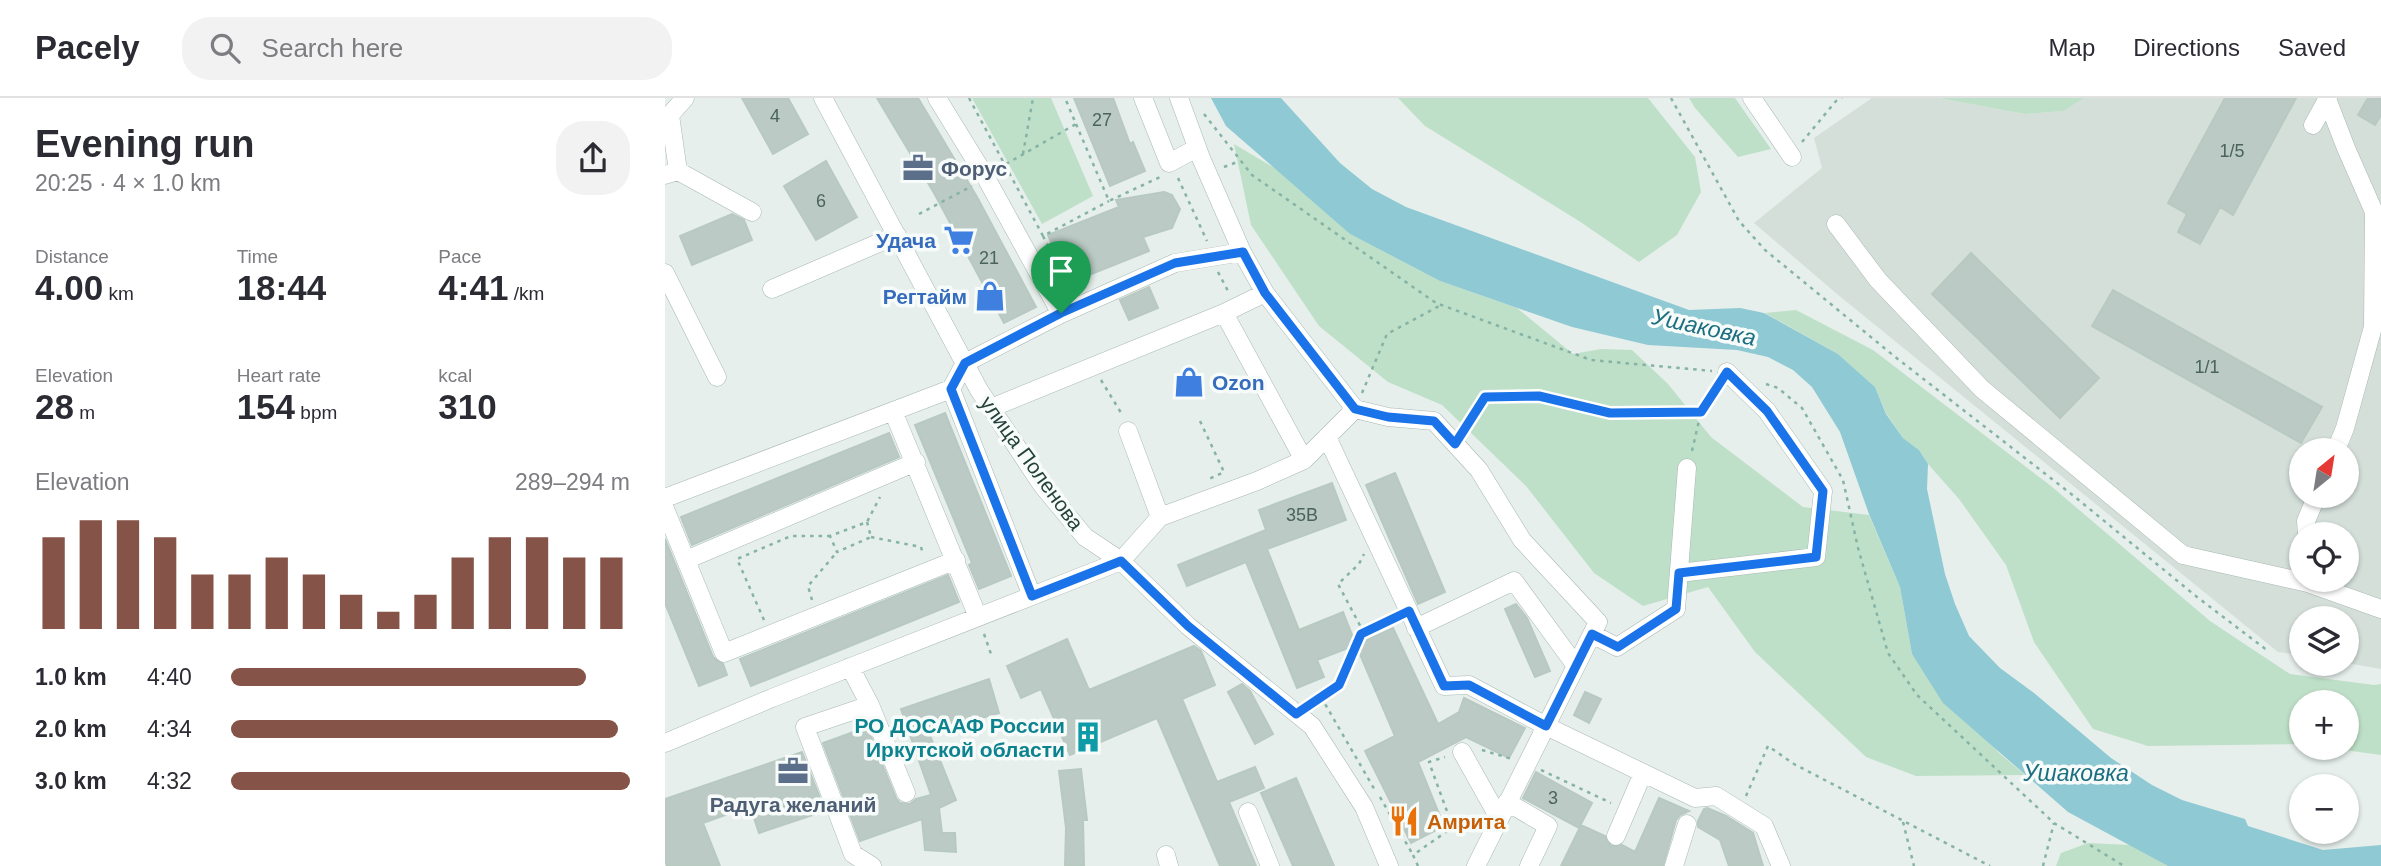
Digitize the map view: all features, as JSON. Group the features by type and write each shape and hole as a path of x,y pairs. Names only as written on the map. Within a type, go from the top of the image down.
{"street":[{"path":"685,98 670,115 672,173 751,212"},
{"name":"улица Поленова","path":"823,98 965,363 1042,485 1085,537 1121,561 1188,626 1312,726 1364,807 1389,866"},
{"path":"937,98 986,178 1061,313"},
{"path":"1143,98 1172,167 1197,148"},
{"path":"1179,98 1197,148 1243,252 1265,293 1355,409 1388,417 1434,421 1479,470 1522,540 1595,628 1618,647 1676,609 1688,468"},
{"path":"1752,98 1792,157"},
{"path":"2313,125 2328,98"},
{"path":"2328,98 2374,212 2374,327 2341,438"},
{"path":"1836,224 1878,280 1982,389 2183,555 2289,577"},
{"path":"772,289 897,235"},
{"path":"665,498 951,389 965,363 1061,313 1175,263 1243,252"},
{"path":"665,273 717,377"},
{"path":"992,408 1229,305 1265,293"},
{"path":"1229,305 1304,460"},
{"path":"1679,573 1816,557 1823,491 1767,411 1727,372"},
{"path":"951,389 1032,596"},
{"path":"665,743 772,698 1121,561 1160,517 1257,481 1304,460 1355,409"},
{"path":"893,411 978,617"},
{"path":"1128,431 1160,517"},
{"path":"1327,438 1444,686 1469,685 1546,726 1695,798 1716,796 1764,826 1781,866"},
{"path":"686,560 916,462"},
{"path":"665,509 724,653 956,559"},
{"path":"1416,628 1514,581 1576,666"},
{"path":"2337,592 2381,609"},
{"path":"1478,865 1595,628"},
{"path":"850,667 870,705 906,793"},
{"path":"870,705 805,727 853,854 872,866"},
{"path":"1461,752 1503,810 1548,826 1529,866"},
{"path":"1616,836 1643,773"},
{"path":"1248,812 1270,866"},
{"path":"1674,866 1687,824"}],"path":[{"path":"969,98 1043,236 1172,167 1209,246 1229,305"},
{"path":"1023,155 1033,98"},
{"path":"1065,98 1109,201"},
{"path":"1671,98 1739,221 1765,250 1894,356 2268,651"},
{"path":"1792,157 1836,101 1842,98"},
{"path":"1005,165 1076,124"},
{"path":"919,214 986,178"},
{"path":"1355,409 1387,334 1441,305"},
{"path":"1688,468 1701,412 1727,372"},
{"path":"1455,444 1485,397 1539,396 1610,413 1701,412"},
{"path":"1200,421 1224,472"},
{"path":"771,634 737,559 791,536 830,536 867,522 880,497"},
{"path":"867,522 871,537"},
{"path":"830,536 837,552"},
{"path":"816,616 809,586 837,552 871,537 921,547 929,570"},
{"path":"1364,633 1338,584 1359,564 1374,538"},
{"path":"1296,714 1339,685 1361,634 1409,611"},
{"path":"978,617 991,654"},
{"path":"1321,697 1418,866"},
{"path":"1740,811 1768,746 1794,764 1990,866"},
{"path":"1413,855 1452,825 1429,762 1473,748 1527,764 1627,810"},
{"path":"1903,820 1914,866"},
{"path":"2043,866 2053,823"}],"shaded area":[{"path":"1872,98 1938,98 2025,114 2064,111 2084,98 2381,98 2381,669 2359,665 2359,606 2289,606 2289,653 2278,652 1837,294 1754,223 1822,168 1814,138"}],"green space":[{"path":"972,98 1051,98 1093,196 1042,224"},
{"path":"1398,98 1648,98 1695,157 1701,192 1677,235 1639,262 1579,221 1425,126"},
{"path":"1689,98 1735,98 1771,149 1738,157"},
{"path":"1938,98 2084,98 2064,111 2025,114"},
{"path":"1234,144 1283,173 1350,234 1440,281 1517,308 1573,354 1601,349 1632,350 1668,384 1711,437 1803,507 1869,515 1900,587 1912,654 1999,753 2025,775 1916,776 1866,757 1755,652 1708,587 1643,606 1594,573 1526,486 1442,405 1388,382 1319,326 1251,225"},
{"path":"1796,310 1873,350 2051,486 2210,621 2289,673 2289,676 2381,684 2381,755 2359,752 2359,690 2289,690 2289,744 2148,746 2093,729 2034,642 2006,565 1959,499 1919,450 1903,438 1886,413 1875,387 1838,354 1765,313"},
{"path":"2088,843 2130,845 2168,866 2056,866 2061,853"}],"water":[{"name":"Ушаковка","path":"1211,98 1281,98 1340,163 1372,189 1406,207 1689,310 1740,308 1764,313 1838,354 1875,387 1886,414 1903,438 1919,450 1928,464 1927,489 1945,574 1955,604 1969,636 2000,668 2111,758 2152,785 2182,800 2245,819 2248,826 2289,839 2289,844 2304,844 2323,850 2381,845 2381,866 2168,866 2068,812 1943,703 1912,654 1900,587 1869,514 1840,432 1812,387 1793,370 1768,357 1737,350 1648,345 1572,327 1440,281 1350,234 1226,126"}],"building":[{"path":"742,98 788,98 808,134 773,154"},
{"path":"877,98 918,98 977,197 1036,307 1004,323 934,193"},
{"path":"1074,98 1113,98 1130,144 1133,142 1145,171 1110,186"},
{"path":"2225,98 2296,98 2233,215 2220,207 2200,244 2178,232 2187,214 2168,203"},
{"path":"2368,98 2381,98 2381,115 2375,125 2358,115"},
{"path":"826,161 857,217 816,240 784,186"},
{"path":"1164,192 1172,195 1180,209 1172,228 1143,237 1149,251 1069,283 1048,235 1119,207 1116,200"},
{"path":"732,214 744,220 752,240 692,265 680,236"},
{"path":"1971,253 2099,378 2060,418 1932,294"},
{"path":"1149,287 1158,308 1129,320 1120,300"},
{"path":"2113,290 2322,407 2304,438 2292,438 2092,326"},
{"path":"945,413 1011,576 979,589 969,565 972,563 915,425"},
{"path":"889,433 899,457 692,545 681,517"},
{"path":"1395,473 1445,592 1418,604 1366,485"},
{"path":"1332,483 1346,520 1267,549 1299,630 1343,612 1356,645 1317,660 1324,677 1297,688 1246,562 1187,586 1178,565 1266,530 1259,510"},
{"path":"665,539 713,657 723,664 727,675 699,686 665,603"},
{"path":"948,575 959,602 751,686 740,659"},
{"path":"1516,604 1527,618 1550,671 1535,677 1505,609"},
{"path":"1393,628 1438,724 1459,712 1464,698 1525,728 1509,758 1466,737 1418,762 1444,826 1411,843 1365,751 1395,736 1356,645"},
{"name":"РО ДОСААФ России Иркутской области","path":"1067,639 1089,690 1194,646 1201,651 1215,685 1182,699 1217,782 1255,767 1264,788 1229,802 1256,866 1220,866 1157,718 1070,755 1041,689 1021,698 1007,666"},
{"path":"989,679 999,713 929,733 956,800 939,808 942,833 955,833 956,852 925,850 922,819 860,841 823,743 867,727 896,798 900,803 910,804 916,799 931,795 901,709"},
{"path":"1242,684 1250,691 1273,734 1255,744 1228,692"},
{"path":"1585,692 1601,699 1589,723 1574,715"},
{"path":"802,752 825,811 759,833 750,806 703,823 720,866 667,866 665,799"},
{"path":"1081,769 1087,820 1083,820 1084,866 1065,866 1066,828 1059,771"},
{"path":"1536,772 1592,803 1579,828 1523,798"},
{"path":"1296,778 1334,866 1293,866 1261,793"},
{"path":"1659,798 1689,811 1676,820 1663,866 1561,866 1581,825 1605,836 1611,846 1622,845 1635,852"},
{"path":"1707,808 1753,833 1763,866 1729,866 1720,840 1698,827 1698,821"}],"place":[{"name":"Форус","path":"918,168"},
{"name":"Удача","path":"959,240"},
{"name":"Регтайм","path":"990,296"},
{"name":"Ozon","path":"1189,382"},
{"name":"РО ДОСААФ России Иркутской области","path":"1088,737"},
{"name":"Радуга желаний","path":"793,771"},
{"name":"Амрита","path":"1404,821"}],"route":[{"path":"1243,252 1265,293 1355,409 1388,417 1434,421 1455,444 1485,397 1539,396 1610,413 1701,412 1727,372 1767,411 1823,491 1816,557 1679,573 1676,609 1618,647 1592,634 1546,726 1469,685 1444,686 1409,611 1361,634 1339,685 1296,714 1188,626 1121,561 1032,596 951,389 965,363 1061,313 1175,263 1243,252"}]}
